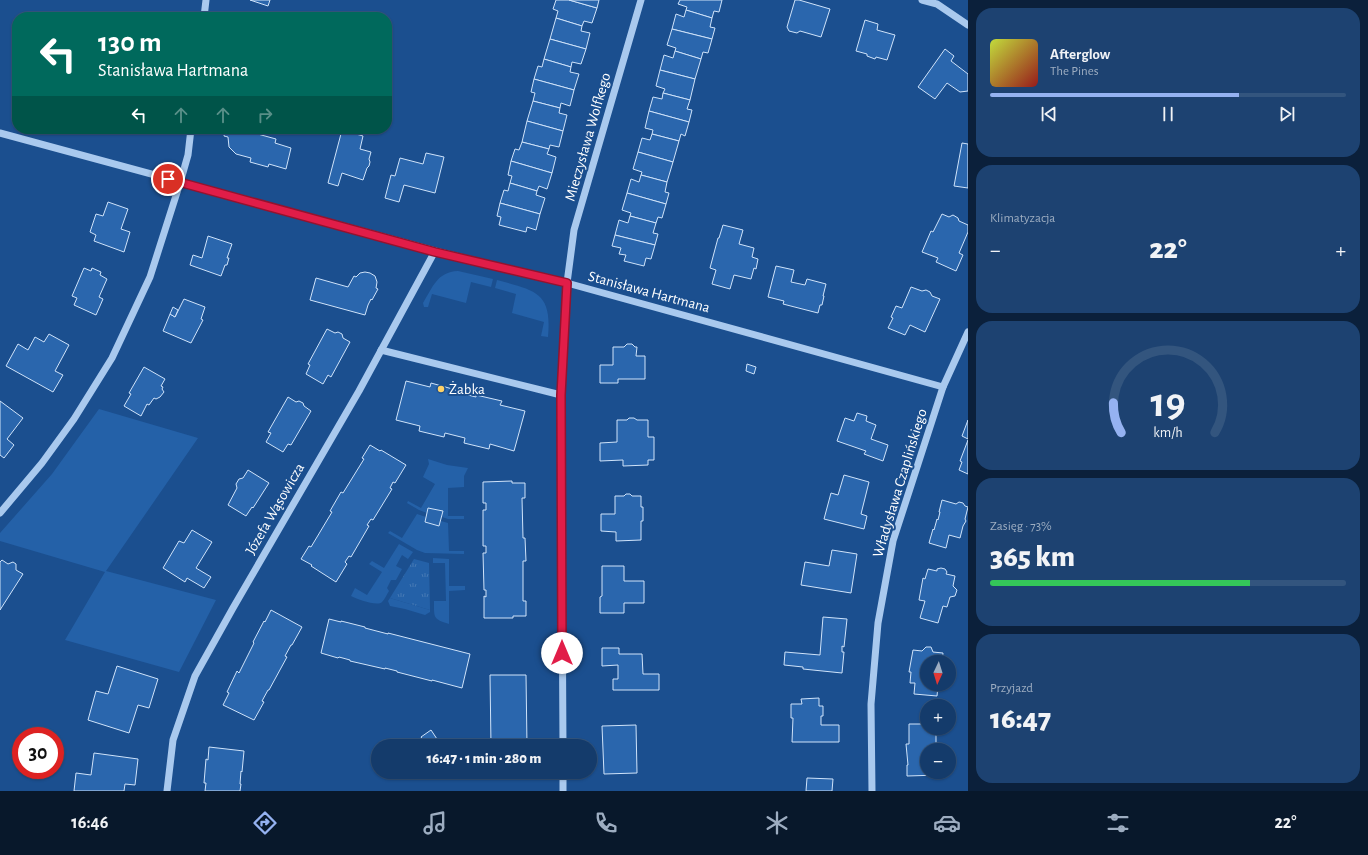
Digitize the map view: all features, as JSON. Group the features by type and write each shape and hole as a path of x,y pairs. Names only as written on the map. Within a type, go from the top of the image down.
{"street":[{"path":"205,12 206,0"},
{"name":"Mieczysława Wolfkego","path":"563,739 561,395 567,283 574,230 640,0"},
{"path":"922,0 937,4 968,25"},
{"name":"Stanisława Hartmana","path":"0,132 180,183 435,252 567,283 943,387"},
{"path":"0,513 42,462 74,419 112,358 150,277 188,155 190,134"},
{"name":"Józefa Wąsowicza","path":"167,791 173,740 196,676 233,608 359,391 380,350 435,252"},
{"name":"Władysława Czaplińskiego","path":"872,791 871,704 878,623 893,541 943,387 968,332"},
{"path":"380,350 561,395"},
{"path":"563,779 563,791"}],"green space":[{"path":"458,271 493,279 491,287 471,282 466,303 432,294 428,307 424,307 423,303 436,281 445,274"},
{"path":"497,280 522,287 539,296 544,302 547,311 549,322 548,337 541,336 544,322 512,313 516,294 495,288"},
{"path":"99,409 198,438 106,571 216,600 179,672 65,640 105,572 0,541 0,533 52,474"},
{"path":"428,459 447,465 468,468 464,476 464,487 448,488 448,516 464,516 464,519 448,519 442,517 443,511 429,508 427,513 407,503 408,501 421,508 435,484 423,477 429,464"},
{"path":"417,514 426,517 425,522 439,526 441,521 448,523 449,551 464,551 464,554 425,553 388,533 390,531 402,538"},
{"path":"399,544 413,552 408,559 402,555 396,566 402,569 396,580 391,580 387,588 389,591 382,602 376,604 362,601 351,596 355,588 367,595 382,572 369,564 372,561 384,568"},
{"path":"433,558 449,559 449,586 465,586 465,590 449,591 449,624 437,619 434,611 434,601 446,601 445,563 433,563"},
{"path":"414,559 429,563 430,610 390,598"},
{"path":"390,598 430,610 430,612 425,615 390,606 388,601"}],"building":[{"path":"250,0 270,0 268,6"},
{"path":"556,0 569,0 597,8 592,23 584,21 582,26 556,18 558,11 553,9"},
{"path":"569,0 599,0 597,8"},
{"path":"680,0 722,0 719,12 714,11 712,18 686,10 687,7 678,4"},
{"path":"795,0 830,9 821,37 800,31 797,33 789,31 787,27"},
{"path":"686,10 712,18 710,27 715,28 712,39 672,29 676,14 684,17"},
{"path":"556,18 582,26 581,31 590,33 586,49 550,39"},
{"path":"865,20 878,24 877,30 895,35 887,60 876,57 875,59 867,56 867,54 856,51"},
{"path":"672,29 712,39 708,53 703,52 701,59 675,51 676,48 667,45"},
{"path":"550,39 586,49 581,64 572,62 571,67 544,59"},
{"path":"945,49 954,56 951,61 968,74 968,91 960,92 947,83 935,99 918,87"},
{"path":"675,51 701,59 695,79 660,70 664,55 673,58"},
{"path":"544,59 571,67 570,72 579,74 574,90 534,79 538,66 542,67"},
{"path":"660,70 695,79 690,100 663,93 665,89 656,86"},
{"path":"534,79 574,90 570,106 561,103 560,108 533,101 535,93 531,92"},
{"path":"663,93 690,100 687,109 692,110 689,122 649,111 653,97 662,99"},
{"path":"533,101 560,108 559,113 567,115 563,131 527,121"},
{"path":"649,111 689,122 685,136 681,134 679,141 652,134 653,130 645,128"},
{"path":"527,121 563,131 559,147 550,145 549,149 522,142"},
{"path":"224,134 258,134 276,139 275,143 291,148 286,169 269,164 268,167 250,162 251,158 236,154 229,147 228,137 224,136"},
{"path":"341,134 356,134 363,136 360,149 371,152 369,166 363,180 342,173 338,186 328,183"},
{"path":"652,134 679,141 673,162 638,152 642,138 650,140"},
{"path":"522,142 549,149 547,154 556,157 552,173 511,161 515,149 519,150"},
{"path":"962,143 968,144 968,188 954,186"},
{"path":"638,152 673,162 667,182 641,175 642,172 633,169"},
{"path":"426,153 444,157 435,193 404,185 399,202 385,198 391,175 395,176 400,158 423,164"},
{"path":"511,161 552,173 547,189 539,186 537,191 510,183 512,176 508,175"},
{"path":"641,175 667,182 665,192 669,193 666,204 627,193 631,179 639,182"},
{"path":"510,183 537,191 536,195 545,198 540,214 500,203 504,190 508,191"},
{"path":"627,193 666,204 662,218 658,217 656,223 630,216 631,213 622,210"},
{"path":"108,202 128,209 121,229 130,232 124,252 94,241 96,235 90,232 96,214 103,216"},
{"path":"500,203 540,214 536,230 527,227 526,232 499,225 501,217 497,216"},
{"path":"942,214 949,217 953,215 958,218 959,221 968,225 968,232 959,253 963,255 956,271 936,262 938,258 922,252 931,231 933,232"},
{"path":"630,216 656,223 653,233 658,234 655,245 615,235 619,220 628,223"},
{"path":"723,225 743,230 739,244 754,248 752,257 758,259 756,269 754,268 751,279 734,275 730,289 712,284 716,270 710,268"},
{"path":"615,235 655,245 651,259 646,258 644,266 624,261 626,255 619,254 621,248 612,246"},
{"path":"208,236 232,244 227,258 229,258 227,265 225,265 221,276 190,265 193,255 202,258"},
{"path":"776,266 794,270 791,282 805,285 807,279 826,284 822,305 820,305 818,313 783,304 784,301 768,297"},
{"path":"84,268 91,271 92,268 101,272 100,275 107,279 99,297 103,299 96,315 74,305 77,298 72,296"},
{"path":"365,272 375,276 377,282 376,288 378,289 368,305 365,315 310,300 316,278 348,287 354,276 356,277 360,273"},
{"path":"911,287 922,291 926,290 930,292 932,296 940,299 925,332 910,325 905,335 888,328 893,318 891,317 896,306 902,308"},
{"path":"184,299 205,307 201,319 203,320 191,343 163,331 170,314 175,317"},
{"path":"173,307 178,310 175,317 170,314"},
{"path":"327,329 335,333 338,332 342,334 343,338 350,342 331,377 328,375 323,384 306,374 310,365 308,364"},
{"path":"49,334 69,345 55,371 63,375 53,392 6,366 18,344 28,350 35,337 44,342"},
{"path":"627,344 632,344 637,347 636,356 645,356 645,379 618,379 618,383 600,383 600,365 613,365 613,347 624,347"},
{"path":"747,364 756,367 754,374 746,371"},
{"path":"144,367 165,379 161,386 163,387 162,389 164,392 160,397 156,399 154,398 149,405 147,404 141,416 124,406 131,394 129,393"},
{"path":"406,381 430,387 431,383 456,390 456,392 502,401 500,405 525,411 514,451 490,444 489,449 464,443 465,438 445,433 444,437 419,431 420,426 396,420"},
{"path":"288,397 296,402 299,401 303,403 304,406 311,411 291,445 288,444 283,452 266,442 271,433 268,432"},
{"path":"0,401 23,418 7,439 14,445 4,458 0,455"},
{"path":"857,413 867,416 866,421 876,425 871,439 888,445 883,461 864,454 866,451 837,441 845,418 854,421"},
{"path":"629,418 648,420 648,437 654,437 654,460 648,460 648,465 623,466 623,460 600,461 600,443 617,442 617,420 627,420"},
{"path":"968,420 968,439 962,436"},
{"path":"968,440 968,474 959,470 962,462 960,461"},
{"path":"370,445 406,465 395,483 393,482 390,488 392,489 373,520 371,519 367,525 369,526 351,557 349,556 345,562 347,564 336,582 301,559 309,546 311,547 332,512 330,511 341,492 343,493 364,459 362,458"},
{"path":"248,470 269,483 246,516 228,505 237,488 236,484 239,479 243,478"},
{"path":"844,475 869,482 861,514 867,516 864,529 824,519 831,493 838,495"},
{"path":"512,481 512,483 525,483 525,498 522,498 523,538 525,538 526,561 523,561 523,601 526,601 526,616 513,616 513,618 484,618 484,596 486,597 486,590 484,590 483,553 486,553 486,546 483,546 483,510 486,510 486,503 483,503 483,482"},
{"path":"626,494 641,496 643,521 641,521 641,540 616,541 616,532 601,531 601,514 615,514 615,496 624,496"},
{"path":"942,500 956,504 959,502 963,503 968,507 965,519 966,521 960,538 949,535 946,548 929,543 937,519 938,520"},
{"path":"428,508 443,511 439,526 425,522"},
{"path":"192,530 212,542 196,568 211,577 204,588 187,578 185,582 163,568 179,541 184,543"},
{"path":"832,550 857,554 851,593 801,585 805,562 829,566"},
{"path":"2,560 8,564 13,562 16,564 16,570 23,574 0,610 0,562"},
{"path":"602,566 624,566 624,581 644,581 644,603 624,603 624,613 600,613 600,597 602,596"},
{"path":"928,569 937,571 937,569 945,569 947,572 946,574 955,576 953,586 957,590 955,596 950,597 947,607 943,606 938,623 920,618 925,601 919,600 923,578 925,579"},
{"path":"271,610 302,627 285,656 287,657 262,701 264,702 254,720 223,705 229,693 227,692 237,671 239,673 254,643 253,642"},
{"path":"823,617 847,619 844,647 842,646 842,652 844,652 842,673 803,669 803,667 784,665 785,652 820,655"},
{"path":"329,619 470,654 462,688 321,653"},
{"path":"926,647 931,647 933,652 943,653 943,655 920,655 920,691 938,691 937,696 914,694 915,683 910,683 911,672 909,672 913,650 922,651"},
{"path":"602,648 619,648 619,654 642,654 643,674 659,674 659,690 613,690 613,679 618,679 618,665 602,666"},
{"path":"117,666 158,679 149,708 138,705 129,733 88,720 96,691 108,694"},
{"path":"490,675 526,675 527,739 491,739"},
{"path":"819,698 819,706 823,706 821,725 839,725 839,742 792,742 793,718 791,718 791,704 802,704 801,699"},
{"path":"909,724 920,724 920,735 936,735 936,743 920,743 920,776 907,776 908,765 906,744 909,744"},
{"path":"636,725 637,773 604,774 602,726"},
{"path":"431,730 437,739 422,739 421,737"},
{"path":"209,747 244,751 240,791 205,791 206,783 204,783 206,759 208,760"},
{"path":"94,753 138,759 135,785 125,784 124,791 74,791 76,773 91,775"},
{"path":"807,778 833,779 832,791 806,791"}],"place":[{"name":"Żabka","path":"441,389"}],"route":[{"path":"168,179 435,252 567,283 561,395 562,653"}]}
